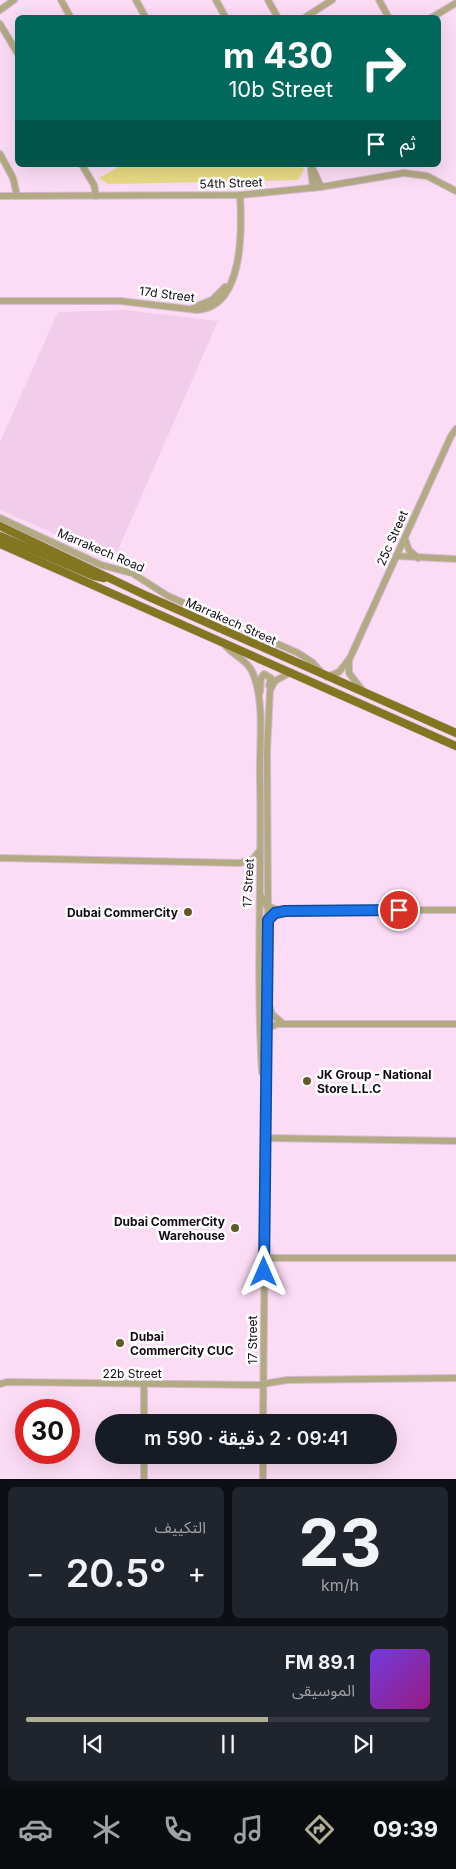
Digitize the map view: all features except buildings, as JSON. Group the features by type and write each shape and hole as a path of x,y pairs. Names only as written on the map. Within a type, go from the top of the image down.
{"main road":[{"name":"Marrakech Street","path":"0,526 325,676 456,733"},
{"path":"0,536 94,576 108,577"},
{"name":"Marrakech Street","path":"0,544 456,746"},
{"path":"0,552 13,550"}],"street":[{"path":"0,10 14,0"},
{"path":"61,0 69,15"},
{"path":"136,0 144,15"},
{"path":"216,0 224,15"},
{"path":"268,0 276,15"},
{"path":"308,15 332,0"},
{"path":"378,0 387,15"},
{"path":"436,15 456,3"},
{"path":"0,24 15,49"},
{"path":"0,154 17,181 20,196"},
{"path":"83,167 88,175 93,196"},
{"path":"310,167 313,188"},
{"path":"311,167 321,187"},
{"name":"54th Street","path":"0,196 240,195 321,187 404,173 427,176 456,191"},
{"name":"17d Street","path":"0,301 120,301 203,309 213,306 223,297 241,244 240,195"},
{"name":"25c Street","path":"325,676 339,672 350,658 450,436 456,429"},
{"name":"Marrakech Road","path":"0,518 101,565 132,573 168,596 298,653 312,662 325,676"},
{"path":"405,539 409,550 418,558"},
{"path":"397,556 456,559"},
{"name":"17 Street","path":"223,643 251,669 259,705 261,849 259,890 259,1034 264,1138"},
{"path":"350,658 349,673 364,692"},
{"name":"17 Street","path":"263,1414 264,1138 268,920 267,761 269,706 272,685 279,677 291,672"},
{"path":"259,705 260,678 267,674 271,678 267,692 269,706"},
{"path":"2,859 240,864 253,859 261,849"},
{"path":"259,890 268,907 285,911"},
{"path":"268,920 275,913 285,911 456,910"},
{"path":"267,996 272,1014 282,1023"},
{"path":"259,1034 266,1028 282,1023 456,1024"},
{"path":"264,1138 456,1141"},
{"path":"264,1258 456,1258"},
{"name":"22b Street","path":"1,1382 144,1385 263,1384 287,1380 456,1378"},
{"path":"144,1385 144,1414"},
{"path":"144,1464 144,1479"},
{"path":"263,1464 263,1479"}],"shaded area":[{"path":"118,167 302,167 304,170 298,180 108,184 99,178"},
{"path":"126,310 218,321 114,559 0,510 0,442 58,312"}],"place":[{"name":"Dubai CommerCity","path":"188,912"},
{"name":"JK Group - National Store L.L.C","path":"307,1081"},
{"name":"Dubai CommerCity Warehouse","path":"235,1228"},
{"name":"Dubai CommerCity CUC","path":"120,1343"}],"route":[{"path":"264,1272 264,1138 266,1121 268,920 280,911 399,910"}]}
